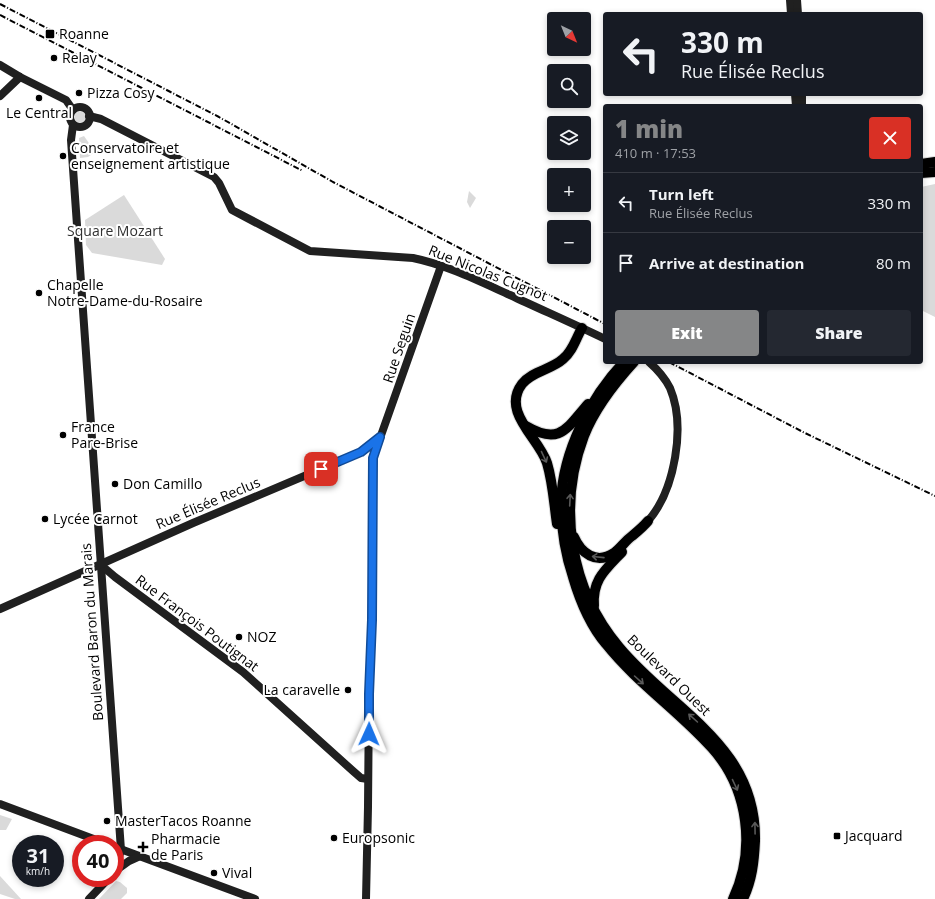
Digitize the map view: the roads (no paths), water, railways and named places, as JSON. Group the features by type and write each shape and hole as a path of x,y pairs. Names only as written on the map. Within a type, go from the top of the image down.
{"main road":[{"path":"923,164 935,162"},
{"path":"923,173 935,172"},
{"path":"568,559 561,548 552,484 547,462 538,444 518,418 516,399 518,390 523,383 536,373 558,363 563,359 572,349 582,328"},
{"name":"Boulevard Ouest","path":"629,364 609,380 586,417 569,456 561,500 562,526 568,559 577,591 585,610 596,631 605,643 635,677 713,748 727,767 740,796 747,838 744,868 733,899"},
{"name":"Boulevard Ouest","path":"629,364 594,416 578,455 571,488 570,504 573,550 584,587 603,628 626,656 712,736 726,752 739,773 748,795 755,824 753,869 743,899"},
{"path":"523,424 541,434 552,435 563,431 574,421 609,380"},
{"path":"571,529 580,548 587,554 596,558 607,557 613,554 648,521"},
{"path":"594,611 594,592 598,581 635,538 638,532"}],"street":[{"path":"790,0 791,12"},
{"path":"797,0 798,12"},
{"path":"1,66 66,100 74,110"},
{"path":"0,96 20,77"},
{"path":"78,108 83,108 88,111 90,116 89,121 84,126 78,127 73,125 70,117 74,110 78,108"},
{"name":"Rue Nicolas Cugnot","path":"90,116 101,119 214,177 219,183 232,210 310,251 413,258 441,266 490,286 603,338"},
{"name":"Boulevard Baron du Marais","path":"73,125 71,140 101,565 117,835"},
{"name":"Rue Seguin","path":"366,899 369,694 372,620 373,458 441,266"},
{"path":"648,521 659,507 669,484 674,461 677,431 676,410 670,388 652,364"},
{"name":"Rue Élisée Reclus","path":"0,609 193,523 361,452 380,437"},
{"name":"Rue François Poutignat","path":"101,565 243,672 361,778 368,779"},
{"path":"0,804 83,835"},
{"path":"124,850 255,899"},
{"path":"124,866 140,856"},
{"path":"89,899 100,887"}],"railway":[{"path":"0,4 219,117 333,182 603,323"},
{"path":"0,15 303,171"},
{"path":"673,364 803,432 935,496"}],"place":[{"name":"Roanne","path":"50,34"},
{"name":"Relay","path":"54,58"},
{"name":"Pizza Cosy","path":"79,93"},
{"name":"Le Central","path":"39,98"},
{"name":"Conservatoire et enseignement artistique","path":"63,156"},
{"name":"Chapelle Notre-Dame-du-Rosaire","path":"39,293"},
{"name":"France Pare-Brise","path":"63,435"},
{"name":"Don Camillo","path":"115,484"},
{"name":"Lycée Carnot","path":"45,519"},
{"name":"NOZ","path":"239,637"},
{"name":"La caravelle","path":"348,690"},
{"name":"MasterTacos Roanne","path":"107,821"},
{"name":"Jacquard","path":"837,836"},
{"name":"Europsonic","path":"334,838"},
{"name":"Pharmacie de Paris","path":"143,847"},
{"name":"Vival","path":"214,873"}],"park label":[{"name":"Square Mozart","path":"115,231"}]}
